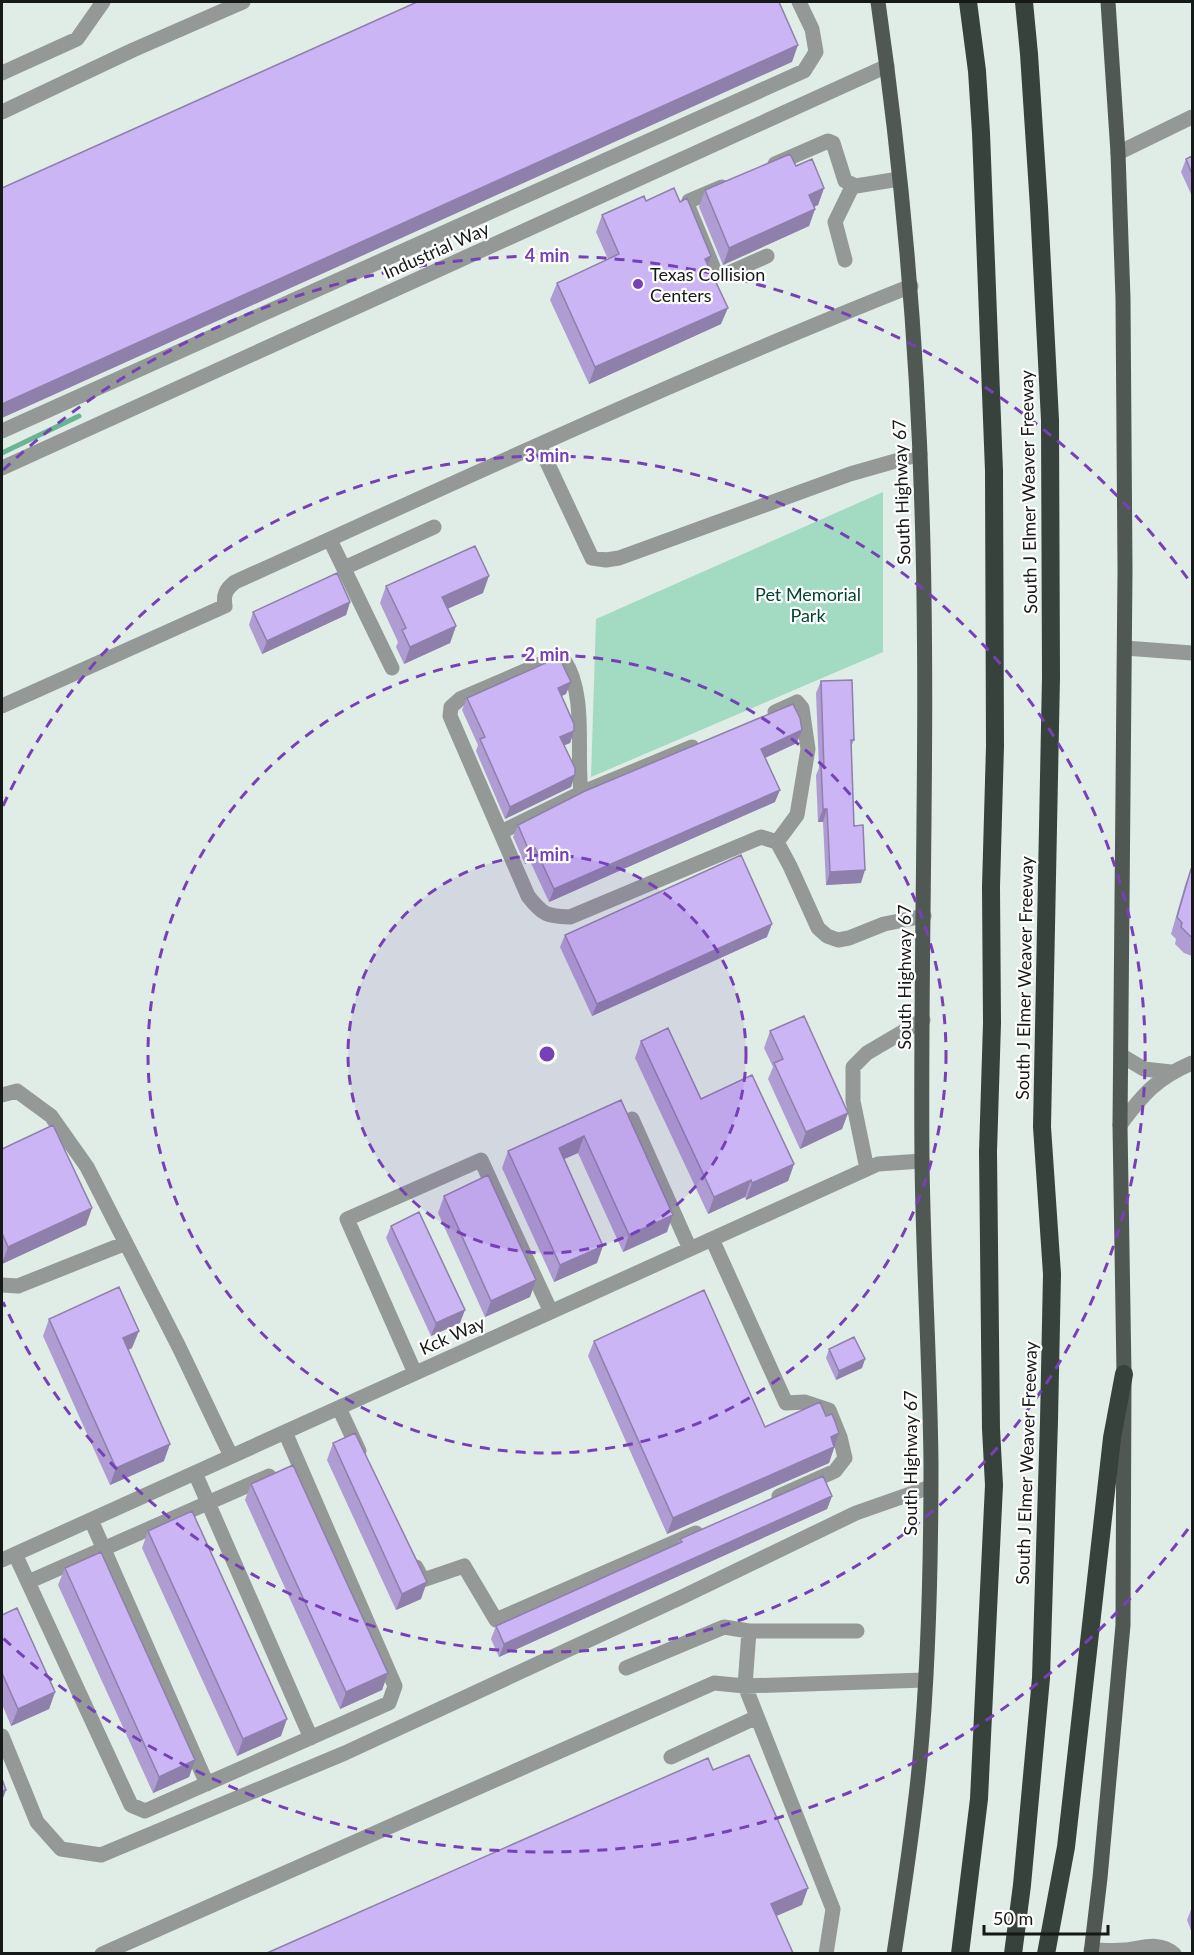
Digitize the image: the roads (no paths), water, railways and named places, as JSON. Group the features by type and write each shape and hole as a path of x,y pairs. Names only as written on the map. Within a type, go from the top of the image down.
{"highway":[{"path":"957,2 977,71"},
{"name":"South J Elmer Weaver Freeway","path":"960,1953 979,1799 994,1485 991,1429 988,1152 995,746 994,471 977,71 968,2"},
{"name":"South J Elmer Weaver Freeway","path":"1013,1953 1023,1885 1041,1678 1052,1274 1042,1127 1051,677 1050,420 1039,207 1029,54 1023,2"},
{"path":"1046,1953 1066,1847 1112,1438 1124,1374"}],"main road":[{"name":"South Highway 67","path":"878,2 911,286 920,454 925,765 922,1161 930,1487 929,1601 920,1756 894,1953"},
{"path":"1091,1952 1123,1625 1124,1374 1120,1125 1125,648 1123,299 1118,153 1108,2"}],"street":[{"path":"2,73 77,39 103,2"},
{"path":"2,112 133,50 243,2"},
{"path":"2,431 804,71 816,52 812,29 799,2"},
{"name":"Industrial Way","path":"2,468 887,66"},
{"path":"1118,153 1192,117"},
{"path":"764,169 828,141 834,143 845,181 853,185 899,179"},
{"path":"732,183 689,201 688,206 716,274 724,275 767,256"},
{"path":"845,260 835,222 853,185"},
{"path":"2,706 225,606 223,599 227,588 235,582 783,337 911,286"},
{"path":"539,445 592,558 606,560 619,558 850,474 920,454"},
{"path":"344,568 434,527"},
{"path":"330,540 392,668"},
{"path":"1125,648 1192,652"},
{"path":"581,793 577,697 564,660 555,658 460,699 451,706 450,716 528,896 540,911 551,917 570,917 761,837 777,842 818,928 827,936 838,940 849,938 884,924 924,916"},
{"path":"765,716 797,702 802,708 808,749 797,815 777,842"},
{"path":"501,832 581,793 711,738"},
{"path":"867,1169 853,1101 853,1067 867,1053 923,1020"},
{"path":"1122,1056 1144,1069 1171,1072"},
{"path":"1120,1125 1151,1087 1171,1072 1192,1063"},
{"path":"2,1095 17,1091 51,1116 87,1167 179,1347 231,1456"},
{"path":"632,1119 690,1249"},
{"path":"415,1373 347,1219 481,1160 551,1312"},
{"name":"Kck Way","path":"8,1557 878,1164 922,1161"},
{"path":"712,1239 786,1403 805,1402 829,1410 840,1437 845,1458 835,1471 761,1504"},
{"path":"2,1285 18,1286 126,1243"},
{"path":"339,1408 367,1467"},
{"path":"8,1557 28,1582 131,1805 145,1811 389,1703 395,1686 289,1468 285,1432"},
{"path":"28,1582 289,1468"},
{"path":"195,1473 311,1738"},
{"path":"2,1736 37,1822 61,1849 101,1855 345,1753 682,1597 856,1513 930,1487"},
{"path":"91,1520 207,1784"},
{"path":"408,1549 423,1580 464,1566 496,1620 707,1528"},
{"path":"626,1668 723,1627 749,1631 857,1631"},
{"path":"749,1631 746,1686 833,1909 826,1953"},
{"path":"102,1953 714,1683 746,1686 925,1680"},
{"path":"671,1757 758,1717"},
{"path":"1091,1952 1123,1950 1149,1945 1167,1947 1174,1953"}],"waterway":[{"path":"2,453 79,416"}],"place":[{"name":"Texas Collision Centers","path":"638,284"}],"park label":[{"name":"Pet Memorial Park","path":"808,604"}]}
